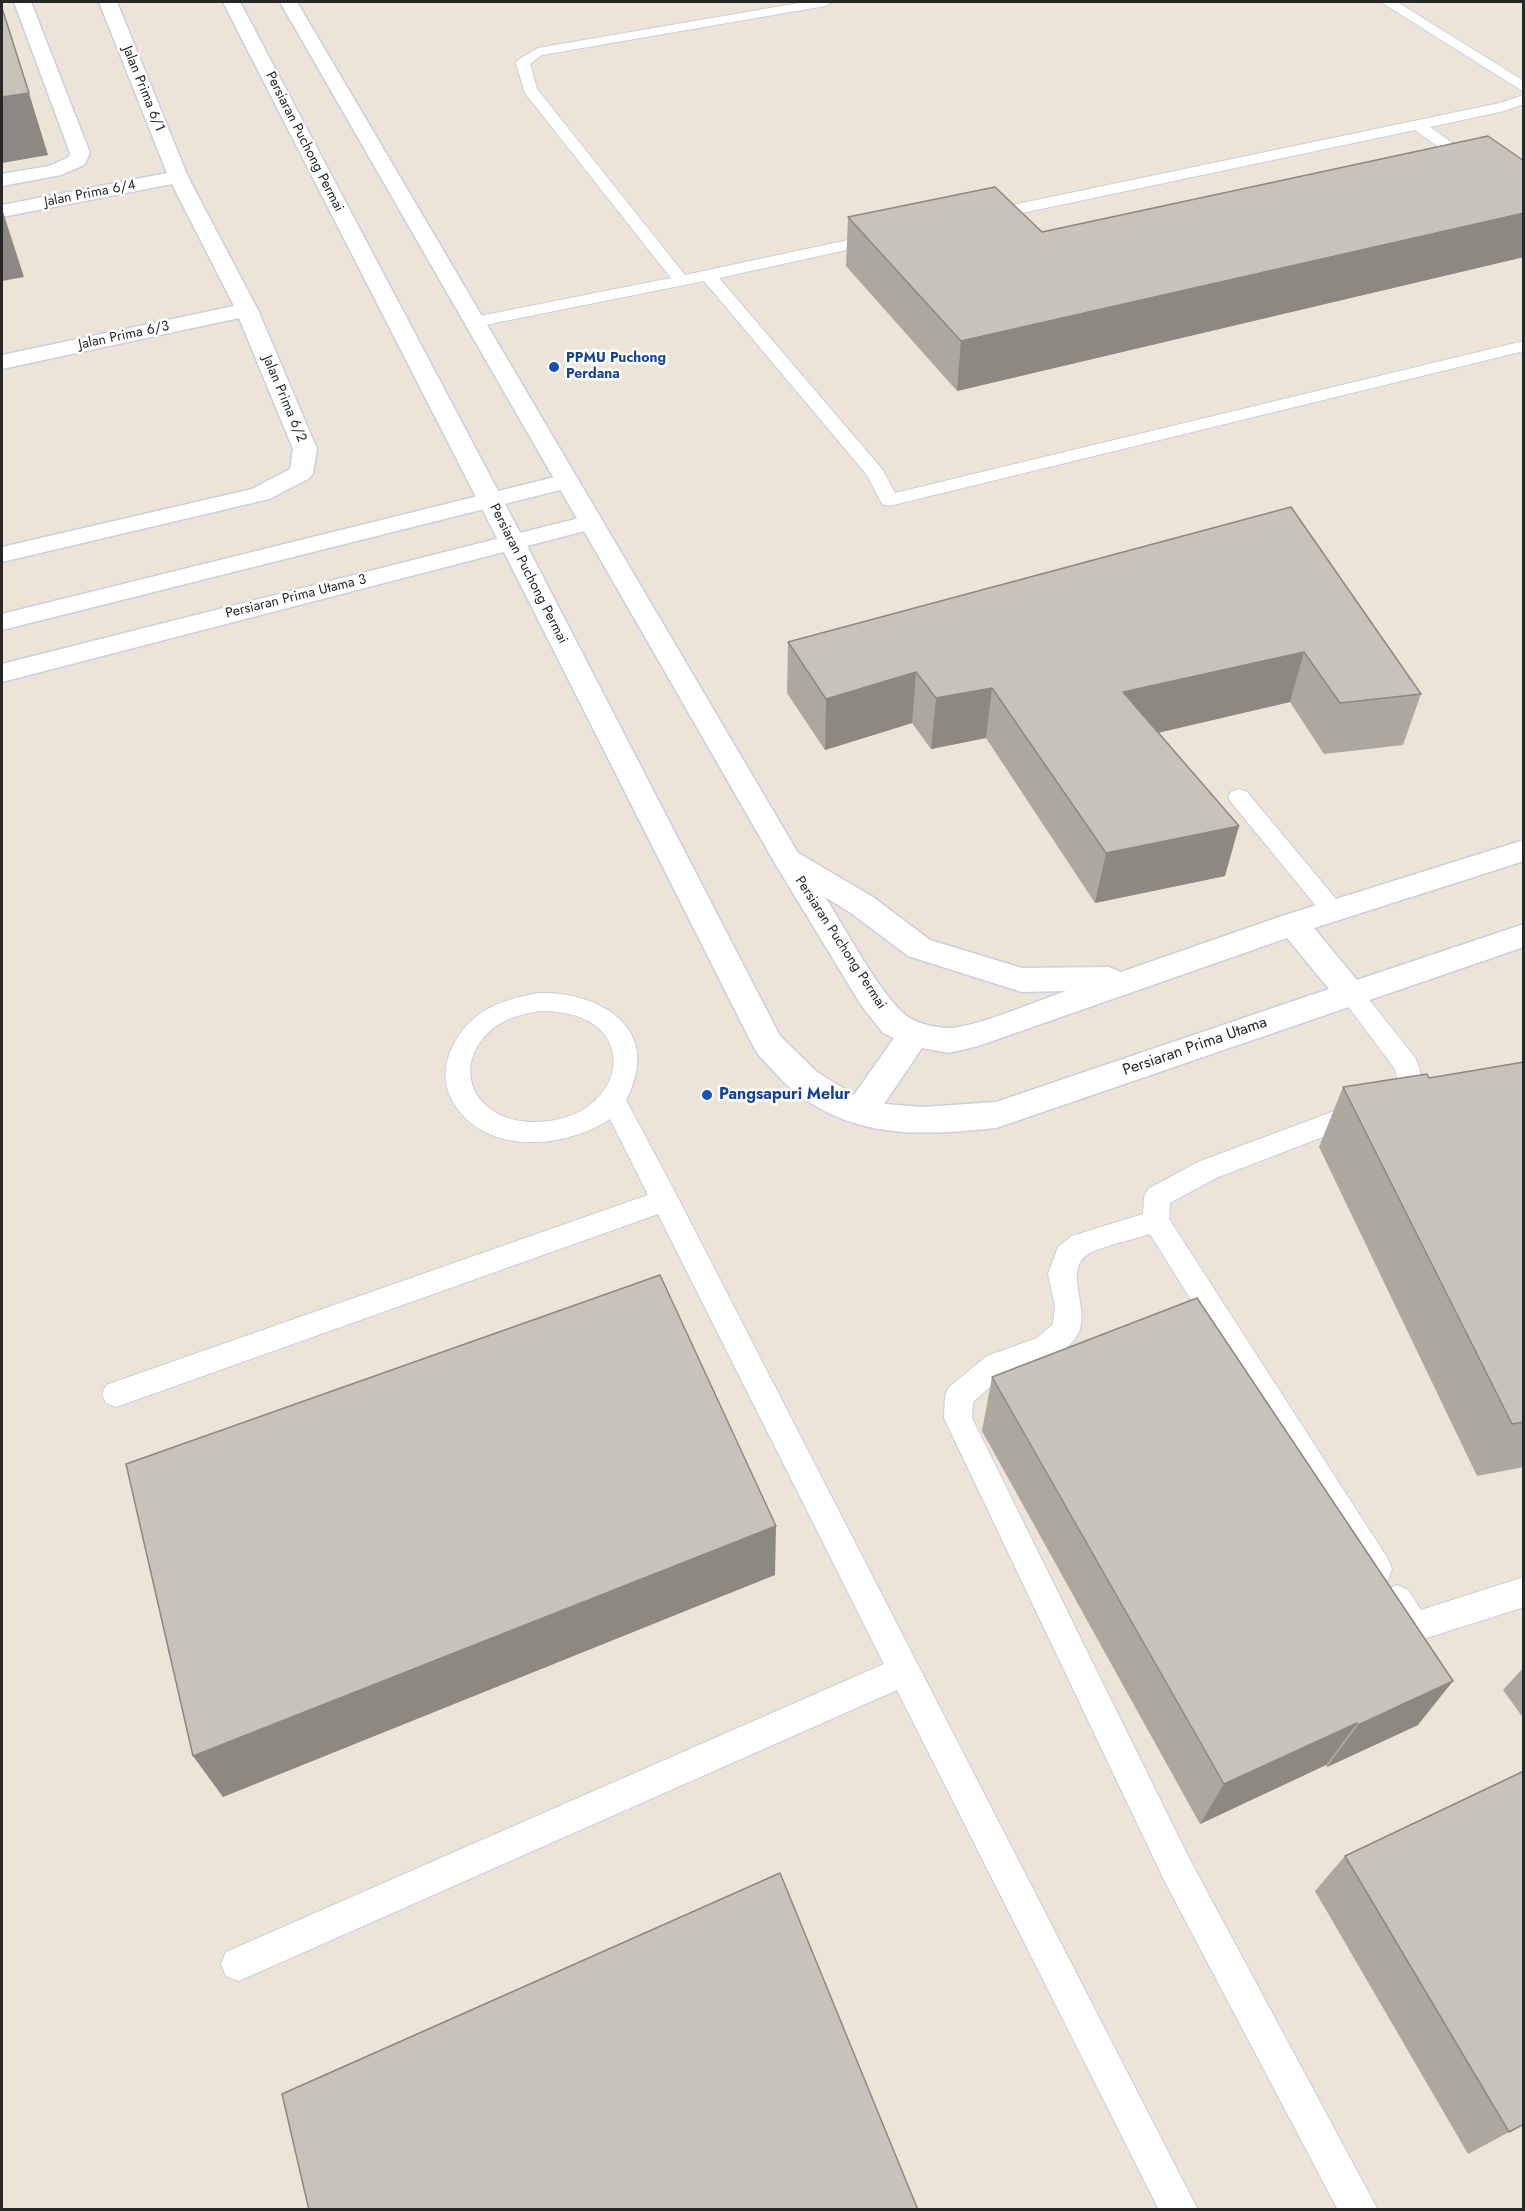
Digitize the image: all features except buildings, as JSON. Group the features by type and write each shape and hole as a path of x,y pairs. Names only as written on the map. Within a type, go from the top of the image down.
{"main road":[{"path":"2,180 54,171 77,161 80,153 22,2"},
{"name":"Jalan Prima 6/1","path":"108,2 178,177"},
{"name":"Persiaran Puchong Permai","path":"231,2 512,542 768,1044 811,1086 860,1113"},
{"name":"Persiaran Puchong Permai","path":"288,2 786,858 872,997 894,1024 914,1034"},
{"name":"Jalan Prima 6/4","path":"2,210 178,177"},
{"name":"Jalan Prima 6/2","path":"2,554 260,494 301,473 305,449 247,310 178,177"},
{"name":"Jalan Prima 6/3","path":"2,362 247,310"},
{"path":"2,622 489,499 567,482"},
{"name":"Persiaran Prima Utama 3","path":"2,673 591,522"},
{"path":"860,1113 914,1034 949,1041 978,1034 1293,924 1524,850"},
{"path":"786,858 862,904 919,948 1022,980 1136,979"},
{"path":"1293,924 1351,994"},
{"name":"Persiaran Prima Utama","path":"860,1113 918,1122 996,1115 1524,935"}],"lane":[{"path":"681,280 530,90 523,63 538,52 825,2"},
{"path":"1388,2 1524,88"},
{"path":"964,221 1504,107 1524,99"},
{"path":"1418,125 1524,202"},
{"path":"475,322 894,235"},
{"path":"708,275 875,473 889,500 1524,346"},
{"path":"1239,797 1333,911"},
{"path":"1351,994 1407,1066 1412,1087 1389,1101 1197,1175 1157,1197 1156,1221 1414,1627 1524,1592"},
{"path":"538,1002 573,1005 589,1010 610,1022 623,1039 628,1059 625,1080 613,1100 592,1118 566,1129 536,1133 507,1129 482,1118 465,1100 457,1079 459,1057 471,1036 488,1019 512,1007 538,1002"},
{"path":"613,1100 1179,2210"},
{"path":"116,1394 666,1200"},
{"path":"1156,1221 1082,1244 1068,1255 1062,1274 1070,1306 1066,1330 1047,1347 997,1365 959,1396 958,1418 1177,1869 1359,2210"},
{"path":"238,1964 905,1671"}],"place":[{"name":"PPMU Puchong Perdana","path":"554,367"},
{"name":"Pangsapuri Melur","path":"707,1095"}]}
